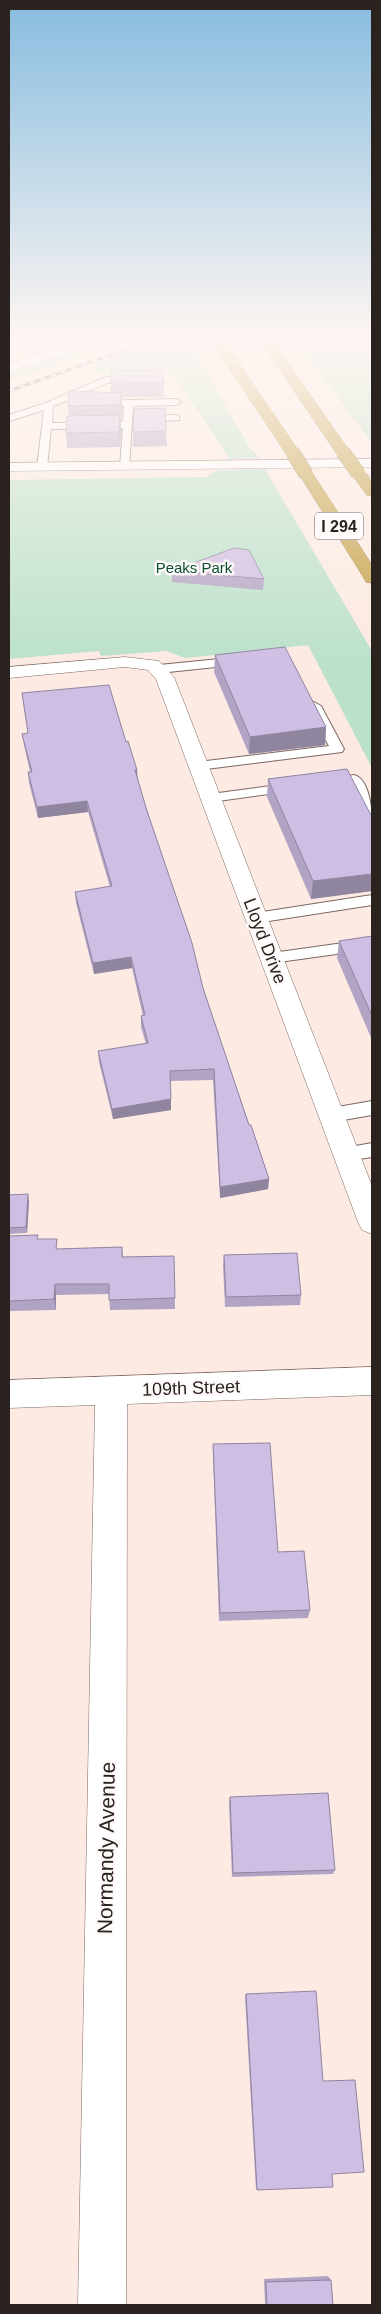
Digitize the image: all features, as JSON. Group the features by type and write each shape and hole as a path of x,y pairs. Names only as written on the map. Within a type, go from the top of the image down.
{"highway":[{"name":"I 294","path":"290,448 372,578"},
{"name":"I 294","path":"340,448 372,492"}],"street":[{"path":"9,467 372,463"},
{"path":"9,673 125,662 156,667"},
{"name":"Lloyd Drive","path":"156,667 165,677 372,1222"},
{"name":"109th Street","path":"9,1394 372,1381"},
{"name":"Normandy Avenue","path":"102,2305 111,1391"}],"lane":[{"path":"42,467 44,448"},
{"path":"125,466 126,448"},
{"path":"156,667 251,660"},
{"path":"198,766 337,749 306,690"},
{"path":"211,798 354,779 372,817"},
{"path":"256,918 372,900"},
{"path":"272,958 372,944"},
{"path":"332,1115 372,1108"},
{"path":"346,1154 372,1150"}],"green space":[{"path":"223,448 250,448 259,458 230,459"},
{"name":"Peaks Park","path":"265,469 372,651 372,768 308,645 185,658 166,651 101,656 99,651 9,659 9,480 207,477 211,473 221,470"}],"building":[{"path":"234,548 249,550 264,579 172,571"},
{"path":"285,647 326,727 250,737 215,655"},
{"path":"109,685 126,742 128,741 137,770 135,770 147,811 192,943 203,988 269,1179 220,1187 214,1069 170,1071 171,1099 112,1109 98,1051 148,1043 141,1016 145,1015 131,957 93,963 75,892 112,886 87,801 37,807 28,772 32,772 22,734 28,733 22,693"},
{"path":"347,769 372,817 372,874 313,881 268,779"},
{"path":"372,936 372,1016 339,941"},
{"path":"28,1194 26,1227 9,1228 9,1195"},
{"path":"38,1235 37,1239 57,1239 56,1249 122,1247 122,1257 174,1256 175,1298 109,1300 109,1284 55,1284 54,1299 9,1301 9,1236"},
{"path":"297,1253 301,1295 226,1297 224,1255"},
{"path":"270,1443 278,1552 304,1551 310,1610 220,1613 213,1444"},
{"path":"328,1793 335,1870 233,1873 230,1797"},
{"path":"316,1991 323,2081 355,2080 364,2172 332,2174 333,2187 257,2190 246,1994"},
{"path":"331,2280 333,2305 267,2305 266,2282"}]}
